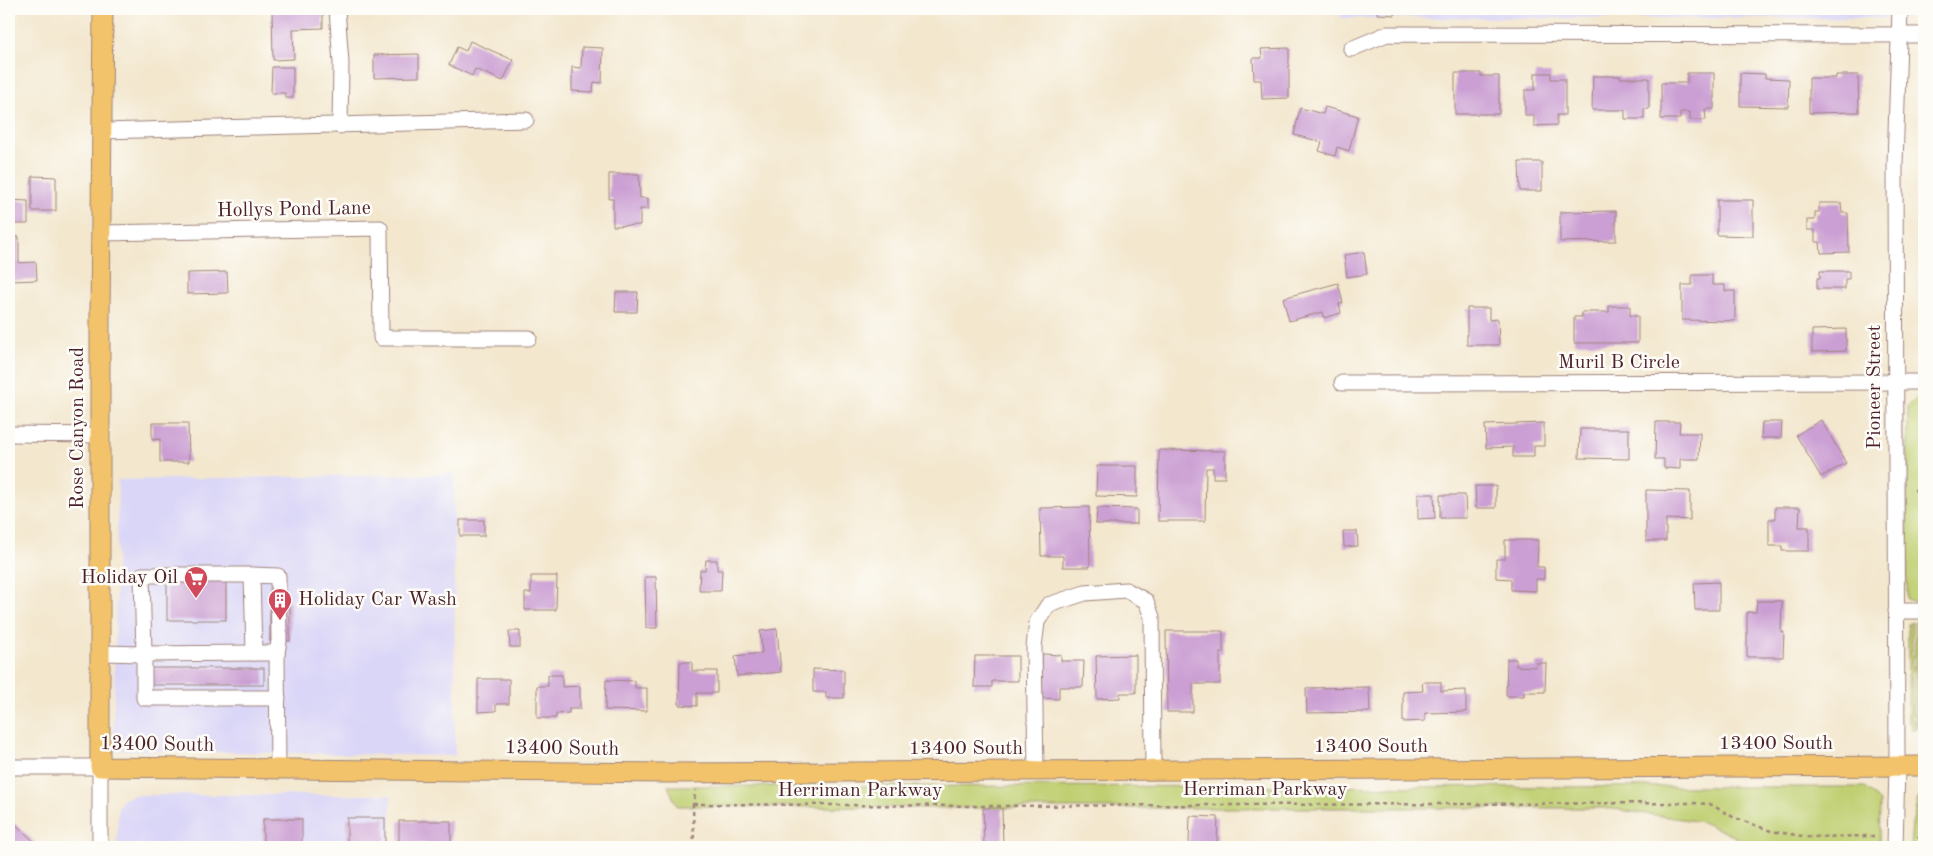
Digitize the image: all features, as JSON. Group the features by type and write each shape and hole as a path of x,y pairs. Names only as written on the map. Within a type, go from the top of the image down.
{"main road":[{"name":"Rose Canyon Road","path":"100,767 103,9"},
{"name":"13400 South","path":"100,767 665,773 1924,766"}],"street":[{"path":"337,9 341,63 340,126"},
{"name":"Pioneer Street","path":"1895,847 1897,766 1895,164 1900,9"},
{"path":"1351,49 1387,34 1924,35"},
{"path":"102,131 526,120"},
{"name":"Hollys Pond Lane","path":"101,233 380,228 381,338 529,338"},
{"name":"Muril B Circle","path":"1342,383 1924,382"},
{"path":"9,434 100,435"},
{"path":"278,698 144,698 142,575 278,576 279,641 277,653 278,698 278,769"},
{"path":"252,575 254,653"},
{"path":"1036,771 1034,647 1037,622 1048,605 1085,593 1126,590 1146,601 1152,617 1153,771"},
{"path":"1896,611 1924,611"},
{"path":"101,653 277,653"},
{"name":"13400 South","path":"9,767 100,767"},
{"name":"Rose Canyon Road","path":"100,767 100,847"}],"path":[{"path":"1914,490 1924,490"},
{"path":"694,847 693,804 696,790"},
{"name":"Herriman Parkway","path":"693,804 979,806 1692,803 1710,804 1733,817 1771,831 1808,837 1874,836"},
{"path":"1917,837 1924,837"}],"shaded area":[{"path":"1341,9 1888,9 1888,18 1341,18"},
{"path":"454,474 455,756 113,750 118,480"},
{"path":"134,795 391,795 390,847 117,847 118,808 123,799"}],"green space":[{"path":"1924,395 1924,601 1912,601 1907,599 1908,406 1918,396"},
{"path":"1924,620 1924,730 1917,726 1915,721 1915,622"},
{"path":"1912,622 1912,718 1916,728 1912,730 1908,719 1908,624"},
{"path":"668,786 1865,787 1880,802 1879,847 1758,847 1702,822 1606,808 677,806"},
{"path":"1924,794 1924,847 1910,847 1912,824 1918,799"}],"building":[{"path":"272,9 323,9 323,28 293,29 294,59 273,60"},
{"path":"347,9 392,9 392,11 347,11"},
{"path":"1377,9 1396,9 1395,15 1377,14"},
{"path":"470,41 513,60 503,81 475,69 472,76 449,65 457,47 466,51"},
{"path":"582,47 603,48 602,83 594,82 593,92 572,91 572,67 581,68"},
{"path":"1289,48 1289,98 1262,99 1261,80 1254,80 1253,58 1262,58 1261,49"},
{"path":"419,54 419,77 374,78 374,55"},
{"path":"272,67 293,67 293,98 285,98 285,93 271,93"},
{"path":"1455,73 1481,73 1481,76 1499,76 1499,114 1455,114"},
{"path":"1535,73 1551,73 1551,79 1565,79 1565,115 1557,115 1557,125 1534,126 1534,115 1525,115 1525,90 1535,90"},
{"path":"1687,73 1714,73 1714,109 1705,109 1706,120 1690,120 1690,112 1680,112 1680,119 1661,119 1661,83 1687,83"},
{"path":"1740,73 1765,74 1765,78 1789,79 1788,107 1740,106"},
{"path":"1836,75 1858,75 1859,112 1809,113 1809,78 1836,78"},
{"path":"1593,76 1649,78 1649,109 1644,109 1644,119 1625,119 1625,110 1592,110"},
{"path":"1325,107 1358,116 1349,151 1337,147 1335,156 1319,151 1322,142 1294,135 1300,108 1323,114"},
{"path":"1519,162 1542,162 1542,191 1520,191"},
{"path":"609,174 639,174 640,198 648,198 648,209 640,209 640,225 613,226 613,199 609,199"},
{"path":"32,176 56,177 56,211 32,211"},
{"path":"9,200 28,201 28,224 9,224"},
{"path":"1717,200 1753,200 1753,236 1717,235"},
{"path":"1819,203 1841,203 1842,213 1848,213 1849,252 1821,253 1820,242 1815,242 1815,230 1807,230 1807,220 1815,220 1815,212 1819,212"},
{"path":"1616,211 1616,241 1560,242 1560,212"},
{"path":"9,237 19,237 19,263 36,262 37,280 11,281 11,276 9,276"},
{"path":"1364,252 1367,274 1347,277 1344,255"},
{"path":"1820,271 1849,271 1849,279 1845,279 1845,289 1817,289 1817,278 1820,278"},
{"path":"227,272 228,293 187,294 187,273"},
{"path":"1692,275 1712,275 1712,285 1725,285 1725,291 1735,291 1735,321 1682,320 1682,285 1692,285"},
{"path":"1338,283 1343,303 1339,304 1341,313 1324,318 1323,312 1289,321 1283,298"},
{"path":"616,292 638,292 637,312 615,312"},
{"path":"1609,306 1630,306 1630,316 1638,316 1638,343 1574,343 1574,317 1582,317 1582,312 1609,312"},
{"path":"1467,308 1489,308 1489,320 1498,319 1499,345 1467,345"},
{"path":"1846,329 1846,351 1812,352 1812,330"},
{"path":"1821,420 1846,463 1821,477 1796,435"},
{"path":"1656,422 1680,422 1679,433 1700,433 1699,459 1680,459 1680,469 1664,468 1664,459 1655,459"},
{"path":"1762,422 1782,422 1781,438 1761,438"},
{"path":"152,423 188,423 189,462 160,462 160,439 152,440"},
{"path":"1544,423 1544,446 1534,446 1534,457 1513,457 1513,447 1486,448 1485,425"},
{"path":"1580,429 1629,429 1629,459 1579,458"},
{"path":"1159,450 1225,451 1225,478 1213,478 1213,468 1206,468 1205,521 1158,521"},
{"path":"1097,466 1137,466 1137,497 1096,496"},
{"path":"1475,486 1496,486 1496,508 1476,508"},
{"path":"1646,490 1690,491 1690,520 1666,519 1666,541 1646,541"},
{"path":"1418,494 1434,494 1435,518 1418,519"},
{"path":"1440,495 1465,495 1466,518 1440,518"},
{"path":"1089,507 1090,567 1063,567 1063,556 1041,556 1040,508"},
{"path":"1775,507 1800,507 1799,527 1809,527 1809,551 1782,551 1782,546 1769,546 1769,519 1775,519"},
{"path":"1097,508 1137,509 1137,524 1096,524"},
{"path":"460,520 484,520 484,536 460,536"},
{"path":"1343,531 1357,531 1358,546 1344,547"},
{"path":"1505,540 1538,540 1537,567 1544,567 1544,579 1536,579 1536,591 1511,590 1511,579 1496,578 1496,559 1505,559"},
{"path":"706,560 717,560 717,570 722,570 721,591 699,591 700,570 705,570"},
{"path":"531,576 557,576 556,610 525,610 525,593 531,593"},
{"path":"645,577 656,577 657,628 646,628"},
{"name":"Holiday Oil","path":"167,579 226,579 226,620 167,620"},
{"path":"1719,582 1719,610 1695,610 1694,583"},
{"name":"Holiday Car Wash","path":"270,601 290,601 290,641 270,641"},
{"path":"1757,601 1782,601 1781,632 1784,632 1783,657 1747,657 1747,612 1756,612"},
{"path":"777,629 781,672 737,676 735,656 762,653 760,631"},
{"path":"509,631 520,631 520,647 510,647"},
{"path":"1166,631 1223,631 1223,653 1220,653 1220,684 1193,684 1193,712 1167,712"},
{"path":"1042,654 1061,655 1061,661 1084,661 1083,687 1059,687 1059,699 1042,698"},
{"path":"1136,655 1136,693 1120,693 1120,698 1097,699 1096,656"},
{"path":"975,656 1018,656 1018,681 992,681 992,687 974,687"},
{"path":"1507,659 1516,659 1516,666 1536,667 1536,663 1546,663 1545,692 1524,692 1524,696 1506,696"},
{"path":"680,662 692,662 692,671 717,671 717,693 697,693 697,706 679,705"},
{"path":"149,668 264,668 264,685 149,685"},
{"path":"813,669 844,670 844,698 826,698 826,692 813,692"},
{"path":"548,675 562,675 562,687 580,686 580,709 569,709 569,713 556,714 556,718 537,718 537,686 548,686"},
{"path":"478,679 509,679 509,704 496,704 496,711 478,712"},
{"path":"606,680 635,681 635,688 647,688 647,711 605,710"},
{"path":"1422,682 1441,682 1441,691 1466,690 1466,712 1425,713 1425,721 1403,722 1403,692 1423,691"},
{"path":"1369,687 1370,712 1307,713 1306,688"},
{"path":"983,808 1002,808 1003,846 984,846"},
{"path":"1190,816 1218,817 1217,845 1189,844"},
{"path":"347,818 385,818 385,847 347,847"},
{"path":"263,819 302,819 302,847 263,847"},
{"path":"12,821 40,847 9,847 9,824"},
{"path":"399,821 451,821 451,844 399,844"}],"place":[{"name":"Holiday Oil","path":"196,599"},
{"name":"Holiday Car Wash","path":"280,621"}]}
